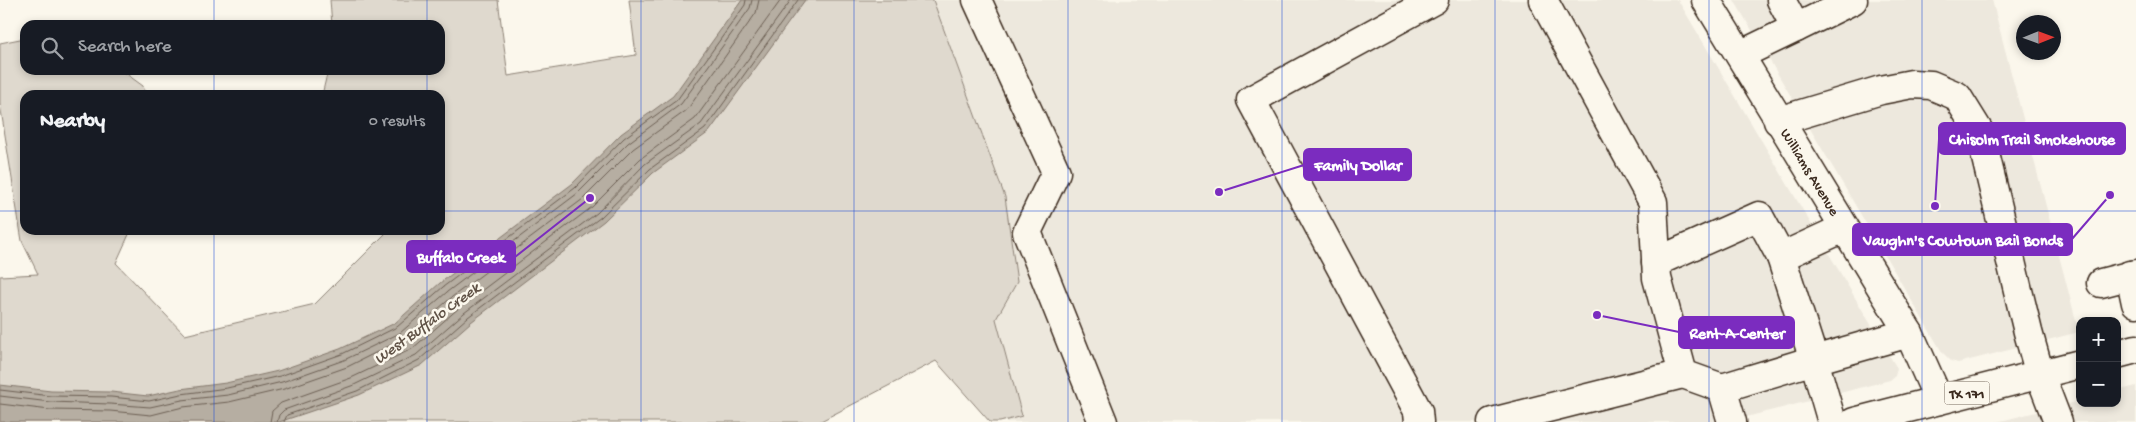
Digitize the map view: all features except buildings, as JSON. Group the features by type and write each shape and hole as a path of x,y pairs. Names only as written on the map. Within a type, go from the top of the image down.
{"street":[{"path":"978,0 1056,172 1027,232 1103,422"},
{"path":"1412,418 1251,100 1434,0"},
{"path":"1544,0 1653,202 1657,278 1683,374"},
{"name":"Williams Avenue","path":"1706,0 1778,121 1909,332 1939,400"},
{"path":"1781,0 1796,28"},
{"path":"1740,56 1853,0"},
{"path":"1778,121 1880,90 1912,84 1931,85 1957,96 1980,133 2040,375 2058,422"},
{"path":"1656,262 1759,216 1780,256 1832,422"},
{"path":"1780,256 1844,228"},
{"path":"2101,283 2133,275 2136,303"},
{"path":"1492,422 1683,374 1722,388 1909,332"},
{"path":"2121,353 2136,349"},
{"name":"TX 171","path":"1854,422 2076,365"},
{"path":"1722,388 1732,422"}],"shaded area":[{"path":"330,0 498,0 508,76 636,55 629,0 933,0 1005,197 1017,282 996,319 1022,416 1000,422 990,422 936,361 819,422 0,422 0,276 38,274 22,241 21,235 129,235 116,263 185,335 315,304 384,235 445,235 445,90 323,90 327,75 445,75 445,20 332,20"},
{"path":"933,0 1678,0 1897,368 1895,376 1890,380 1727,422 1000,422 1022,416 996,319 1017,282 1005,197"},
{"path":"1734,0 1992,0 2076,321 2076,333 1958,363 1951,361 1942,352"},
{"path":"20,39 20,75 128,75 143,86 144,90 20,90 20,229 0,104 0,43"},
{"path":"2136,386 2136,422 1997,422 2076,402 2076,407 2121,407 2121,390"}],"water":[{"name":"West Buffalo Creek","path":"742,0 805,0 709,132 653,173 604,221 471,322 422,365 359,395 279,422 0,422 0,385 51,391 111,392 148,396 180,389 226,383 278,371 340,349 395,323 440,283 572,184 621,134 673,96"}],"place":[{"name":"Family Dollar","path":"1219,192"},
{"name":"Vaughn's Cowtown Bail Bonds","path":"2110,195"},
{"name":"Buffalo Creek","path":"590,198"},
{"name":"Chisolm Trail Smokehouse","path":"1935,206"},
{"name":"Rent-A-Center","path":"1597,315"}]}
